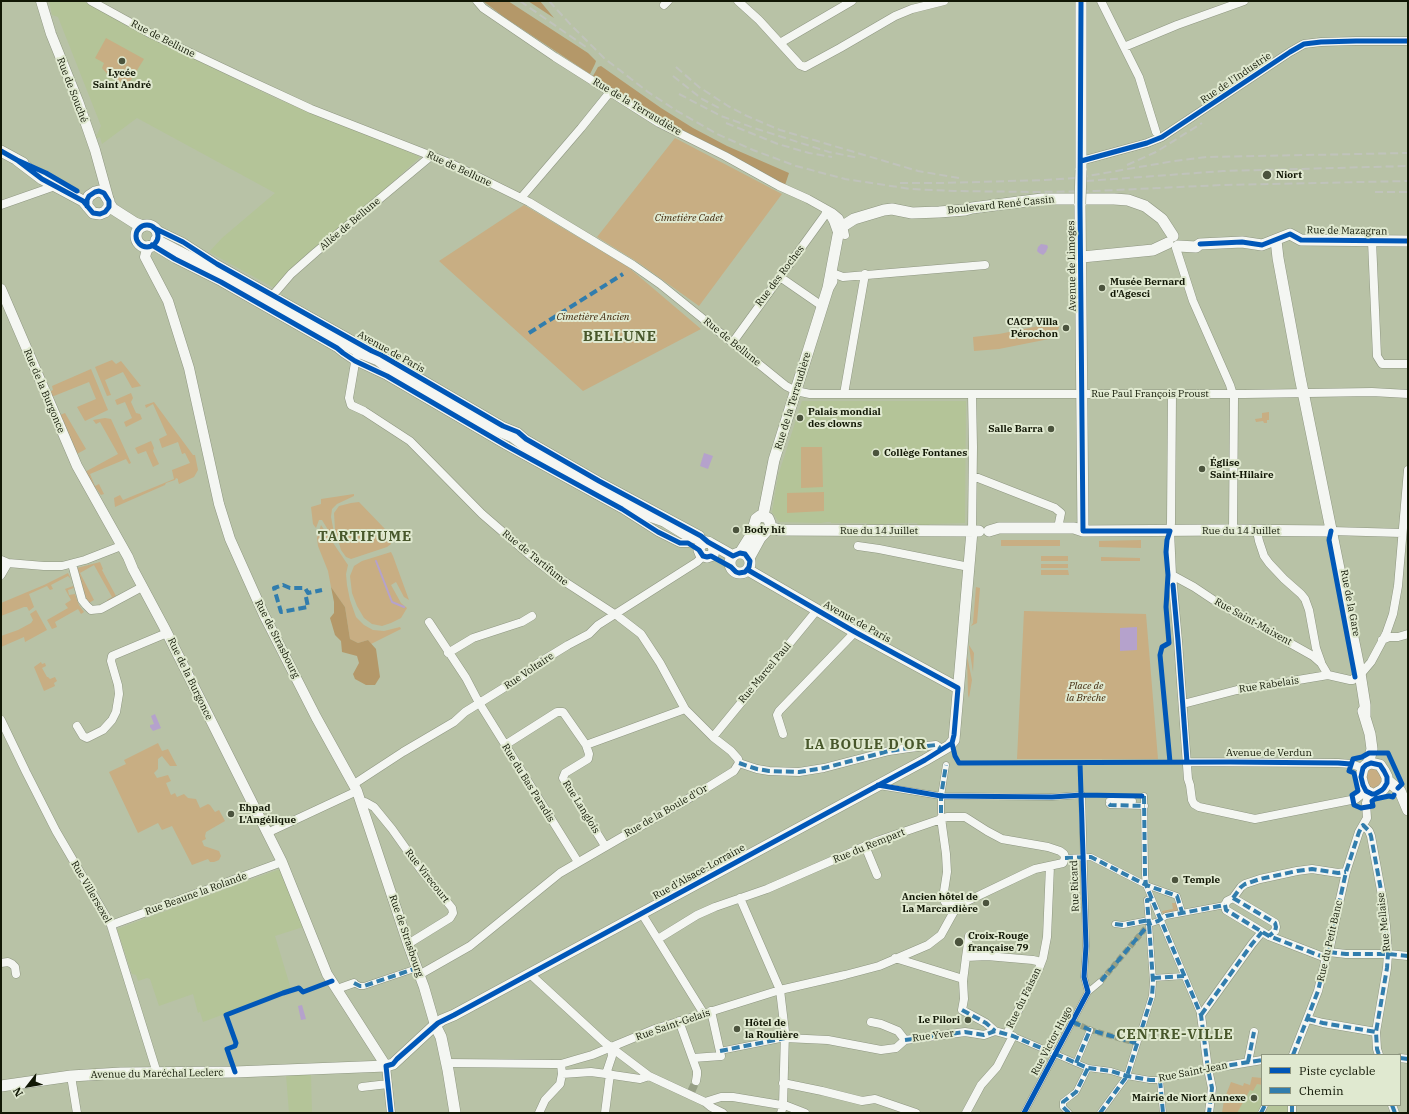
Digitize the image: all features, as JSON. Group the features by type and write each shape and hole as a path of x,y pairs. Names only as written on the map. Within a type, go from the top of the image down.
{"main road":[{"name":"Avenue de Limoges","path":"1081,1 1081,531"},
{"path":"1,151 42,179 83,201 93,213 102,213 131,228 136,235 139,244 143,246 154,238 148,225 143,226 135,223 113,209 103,192 82,193 46,173 16,160"},
{"path":"87,206 87,200 94,193"},
{"name":"Boulevard René Cassin","path":"842,232 854,219 863,215 884,210 912,212 965,210 1042,199 1114,198 1128,200 1145,206 1158,216 1174,243"},
{"path":"102,213 108,209 109,200"},
{"path":"136,235 138,229 143,226"},
{"name":"Rue de la Terraudière","path":"828,288 842,257 842,232"},
{"name":"Rue de la Terraudière","path":"763,529 769,520 763,516 774,460 828,288 842,232"},
{"name":"Avenue de Paris","path":"154,238 163,237 202,259 222,275 289,312 359,356 378,360 392,371 495,426 524,445 600,485 634,508 647,511 706,548"},
{"name":"Rue de Mazagran","path":"1082,257 1153,250 1174,243 1196,247 1200,244 1242,242 1255,238 1296,243 1301,240 1408,241"},
{"name":"Rue de la Gare","path":"1276,240 1278,258 1304,393 1340,571 1358,676 1360,706 1365,716 1370,734 1372,749 1365,766"},
{"name":"Avenue de Paris","path":"647,511 661,526 688,542 738,559 733,570 739,573 748,570 854,632 958,688"},
{"name":"Rue du 14 Juillet","path":"989,531 999,528 1074,528 1081,531"},
{"path":"748,570 750,564 738,559 760,538 763,529"},
{"name":"Rue du 14 Juillet","path":"763,529 989,531 999,533 1064,534 1081,531 1331,531"},
{"path":"958,688 972,531"},
{"name":"Rue d'Alsace-Lorraine","path":"386,1066 393,1064 436,1025 941,751 952,743 954,736 958,688"},
{"name":"Rue de la Gare","path":"1370,734 1373,738 1382,767"},
{"path":"1377,764 1382,767 1386,774 1385,785 1375,794 1367,792 1362,785 1361,777 1365,766 1377,764"},
{"path":"1385,785 1394,795 1406,800"},
{"path":"441,1037 442,1031 454,1015"},
{"path":"436,1025 441,1037 447,1063 455,1113"},
{"name":"Avenue du Maréchal Leclerc","path":"1,1086 71,1076 120,1073 235,1072 386,1066"}],"street":[{"name":"Rue de Souché","path":"41,1 51,34 78,101 104,178 109,200"},
{"name":"Rue de Bellune","path":"91,1 151,34 304,105 452,164 521,198 633,265 660,284 786,386 796,391"},
{"name":"Rue de la Terraudière","path":"477,1 483,8 659,123 827,210 839,218 842,232"},
{"path":"738,1 759,20 800,65 805,67 895,16 912,9 944,1"},
{"path":"780,43 852,1"},
{"path":"909,1 912,9"},
{"path":"1101,1 1139,77 1156,132"},
{"path":"1124,47 1177,25 1244,1"},
{"name":"Rue de l'Industrie","path":"1081,166 1162,137 1304,44 1349,41 1408,41"},
{"path":"521,198 610,92"},
{"name":"Allée de Bellune","path":"273,295 291,274 430,156"},
{"path":"94,193 104,178"},
{"path":"1,205 55,186"},
{"name":"Rue des Roches","path":"732,342 825,215 827,210"},
{"name":"Rue de Strasbourg","path":"154,238 145,257 168,301 189,368 219,504 230,539 264,614 316,717 356,787 436,1025"},
{"path":"1372,241 1377,356 1382,364 1408,364"},
{"path":"1174,243 1193,302 1233,394 1234,530"},
{"path":"835,274 843,277 985,265"},
{"path":"844,394 865,274"},
{"name":"Avenue de Paris","path":"222,275 273,295 495,426 518,432 526,439 600,485 647,511"},
{"name":"Avenue de Paris","path":"222,275 343,353 359,356 393,380 507,446 622,509 669,538 680,543 688,542"},
{"path":"780,277 822,306"},
{"name":"Rue de la Burgonce","path":"1,289 71,453 167,633 282,862 323,965 337,990 386,1066"},
{"name":"Avenue de Paris","path":"282,300 289,312"},
{"name":"Rue de Tartifume","path":"359,356 349,398 351,405 364,411 410,441 482,514 533,558 556,576 631,626 646,640 685,709 734,754 739,763"},
{"name":"Rue Paul François Proust","path":"796,391 810,394 1233,394 1372,392 1408,394"},
{"path":"972,394 972,531"},
{"path":"1172,394 1170,531 1172,575 1188,779 1192,800 1197,806 1255,819 1356,799 1367,792"},
{"path":"1358,676 1371,662 1391,619 1398,586 1408,470"},
{"path":"973,476 1055,508 1060,513 1058,528"},
{"path":"1257,531 1261,548 1269,563 1305,599 1309,610 1316,648 1321,663"},
{"name":"Rue du 14 Juillet","path":"1331,531 1402,533"},
{"path":"1,575 4,562 52,566 72,564 121,546"},
{"path":"858,546 969,567"},
{"name":"Rue Voltaire","path":"267,833 356,787 403,752 454,722 465,712 526,674 537,664 589,634 598,625 697,562 706,548"},
{"path":"72,564 82,600 91,610 100,609 142,587"},
{"name":"Rue Saint-Maixent","path":"1172,575 1308,653 1321,663 1328,675"},
{"name":"Rue Marcel Paul","path":"714,737 817,610"},
{"path":"448,653 473,638 522,622 532,616"},
{"name":"Rue du Bas Paradis","path":"429,622 448,653 466,678 479,704 578,862"},
{"path":"783,734 777,715 779,711 854,632"},
{"path":"77,726 83,736 87,738 103,730 112,720 118,703 119,690 111,662 112,656 167,633"},
{"path":"1382,640 1389,637 1398,637 1408,634"},
{"name":"Rue Rabelais","path":"1183,704 1237,690 1328,675 1350,680 1353,680 1358,676"},
{"path":"505,745 560,711 565,714 586,745 685,709"},
{"name":"Rue Villersexel","path":"1,720 56,831 111,925 157,1073"},
{"name":"Rue Langlois","path":"586,745 589,754 588,759 565,773 563,778 606,846"},
{"path":"739,763 763,770 799,772 824,768 889,751 909,748 936,745 941,751"},
{"name":"Avenue de Verdun","path":"1187,762 1338,763 1365,766"},
{"name":"Rue de la Boule d'Or","path":"418,972 470,946 537,890 560,873 712,785 734,771 739,763"},
{"path":"946,765 941,796 941,816 947,872 943,898 945,902 957,906 1035,869 1063,863 1065,858 1083,856 1091,857 1146,885 1178,896 1182,912"},
{"path":"878,785 941,796"},
{"path":"1363,825 1367,818 1367,792"},
{"name":"Rue Ricard","path":"941,796 1052,797 1082,795 1086,946 1084,977 1088,992"},
{"path":"1144,796 1146,885 1201,1015 1212,1088 1209,1113"},
{"path":"1134,801 1109,802 1110,805 1145,806"},
{"name":"Rue Virecourt","path":"361,802 365,802 374,807 392,829 421,870 452,908 450,918 408,944"},
{"name":"Rue du Rempart","path":"658,939 697,915 767,889 865,846 941,816 965,817 987,831 1002,838 1060,850 1064,854 1065,858"},
{"name":"Rue du Petit Banc","path":"1294,1054 1318,991 1328,955 1346,872 1359,832 1363,825"},
{"name":"Rue Mellaise","path":"1363,825 1369,831 1371,836 1383,901 1388,954 1376,1032 1379,1054"},
{"path":"865,846 877,875"},
{"name":"Rue Beaune la Rolande","path":"111,925 282,862"},
{"name":"Rue du Faisan","path":"966,1113 981,1085 997,1067 1026,994 1038,971 1048,937 1050,866"},
{"path":"1115,924 1123,926 1149,922 1160,920 1166,916 1182,912 1225,905 1228,900 1233,898 1245,884 1267,878 1312,869 1338,873 1346,872"},
{"path":"740,898 780,990 785,1038 782,1109"},
{"path":"1201,1015 1252,944 1266,934 1275,931 1275,923 1233,898"},
{"path":"1100,1113 1127,1076 1152,996 1153,978 1147,900 1152,899"},
{"path":"1225,905 1226,910 1266,934 1328,955 1388,954 1408,956"},
{"name":"Rue Saint-Gelais","path":"447,1063 528,1065 561,1064 592,1055 655,1029 679,1021 780,990 865,970 928,945 941,935 957,906"},
{"path":"642,914 708,1012 721,1056 693,1058"},
{"path":"969,936 963,979 964,999 962,1010 986,1023 995,1031"},
{"path":"966,957 987,956 1041,962"},
{"path":"895,958 963,979"},
{"path":"1,963 8,962 12,964 15,968 16,974"},
{"path":"337,990 354,983 364,986 418,972"},
{"path":"530,974 612,1047 649,1076 690,1094 723,1113"},
{"path":"1153,978 1184,976"},
{"name":"Rue Victor Hugo","path":"1024,1113 1088,992 1100,982"},
{"path":"1308,1019 1376,1032"},
{"path":"679,1021 693,1058 697,1075 696,1081"},
{"path":"871,1022 898,1031 904,1040"},
{"path":"1076,1063 1090,1030"},
{"name":"Rue Yver","path":"785,1038 828,1040 881,1050 896,1048 904,1040 965,1032 984,1035 995,1031 1010,1035"},
{"path":"1248,1062 1254,1032"},
{"name":"Rue Saint-Jean","path":"1010,1035 1088,1068 1111,1071 1127,1076 1150,1080 1160,1080 1208,1068 1261,1060"},
{"path":"720,1050 785,1038"},
{"path":"605,1113 612,1047"},
{"path":"539,1113 545,1100 560,1084 562,1074 561,1064"},
{"path":"386,1066 391,1113"},
{"path":"1069,1113 1063,1107 1063,1102 1076,1092 1088,1068"},
{"path":"562,1074 592,1072 640,1079 649,1076"},
{"path":"71,1076 77,1113"},
{"path":"1160,1080 1163,1113"},
{"path":"362,1087 388,1084"},
{"path":"783,1084 822,1091 862,1101 876,1099 916,1113"},
{"path":"705,1102 721,1097 733,1097 805,1113"}],"shaded area":[{"path":"49,1 83,1 151,38 277,99 420,157 276,289 209,252 222,238 275,193 137,118 102,144 100,137 95,139 101,126 58,17 52,15"},
{"path":"483,1 508,1 588,53 596,61 590,74 504,17"},
{"path":"528,1 540,1 554,18"},
{"path":"601,66 661,108 693,128 727,146 789,173 785,185 680,130 612,89 593,76 598,67"},
{"path":"1041,244 1047,245 1048,247 1043,255 1037,251"},
{"name":"Collège Fontanes","path":"802,401 966,401 965,523 918,525 917,523 894,523 867,525 867,523 779,522 772,512 778,476"},
{"path":"704,453 713,456 708,469 700,466"},
{"path":"331,587 345,607 350,639 358,643 368,640 376,649 380,677 375,685 366,685 355,679 353,674 359,663 357,656 342,652 341,641 335,635 330,618 334,613 334,602"},
{"path":"1137,627 1137,650 1120,651 1120,628"},
{"path":"155,714 161,728 153,731 150,727 150,725 154,724 151,716"},
{"path":"280,869 303,927 275,936 291,989 203,1022 200,1012 198,1013 193,994 159,1006 150,979 147,978 138,981 136,975 132,974 117,929"},
{"path":"302,1005 306,1019 301,1020 298,1006"},
{"path":"311,1074 312,1113 289,1113 286,1075"},
{"name":"Mairie de Niort Annexe","path":"1257,1084 1261,1085 1261,1106 1296,1106 1296,1113 1236,1113 1250,1090"}],"green space":[{"name":"Lycée Saint André","path":"106,38 144,59 129,83 122,79 120,83 109,76 102,68 104,63 95,58"},
{"name":"Cimetière Cadet","path":"675,138 782,194 699,306 639,263 597,237"},
{"name":"Cimetière Ancien","path":"524,205 628,267 701,329 583,391 439,261"},
{"path":"1059,322 1059,328 1057,331 1059,332 1059,337 999,349 974,351 973,337 999,334"},
{"path":"112,360 116,364 121,361 141,386 132,388 123,372 105,380 111,395 107,396 95,367"},
{"path":"91,369 108,410 85,421 77,407 96,399 89,382 49,398 47,393 53,390 52,386"},
{"path":"131,393 133,398 131,402 136,413 140,414 142,419 126,427 124,422 132,418 125,402 117,405 115,400"},
{"path":"154,402 193,455 195,455 198,470 194,477 179,484 178,479 176,478 165,485 115,507 114,498 120,495 123,500 174,479 172,470 190,463 185,453 182,454 178,442 162,448 159,439 167,435 153,404 146,408 145,405"},
{"path":"1269,412 1269,420 1267,420 1267,423 1264,423 1263,421 1256,422 1255,419 1262,418 1262,413"},
{"path":"65,413 86,449 75,455 57,416"},
{"path":"105,418 111,419 131,463 129,464 126,459 90,474 95,486 99,484 104,494 101,495 95,487 92,488 83,473 118,454 100,422 96,424 93,420"},
{"path":"151,441 154,448 153,451 159,464 153,467 146,451 138,454 135,448"},
{"path":"801,447 822,447 823,487 801,488"},
{"path":"824,492 824,511 787,513 787,493"},
{"path":"354,494 354,496 337,504 332,509 331,517 336,543 322,520 319,520 316,528 313,524 311,507 321,504 321,499"},
{"path":"359,502 385,529 391,544 387,547 351,559 346,557 341,550 335,530 334,513 339,506"},
{"path":"321,525 348,565 346,574 347,585 356,617 364,625 373,630 384,631 400,627 401,629 371,644 368,640 358,643 350,639 345,607 331,587 328,571 318,546 317,538"},
{"path":"1001,540 1060,540 1060,546 1001,546"},
{"path":"1141,540 1141,548 1099,547 1099,541"},
{"path":"391,552 409,600 404,597 396,582 391,585 401,603 407,608 401,618 382,626 372,624 364,618 352,593 350,576 354,566 362,561"},
{"path":"1041,556 1068,556 1068,561 1041,561"},
{"path":"1101,557 1140,558 1140,561 1101,561"},
{"path":"100,562 103,569 102,570 116,596 107,601 112,597 94,565 80,573 94,600 89,603 86,599 77,568"},
{"path":"1041,564 1068,564 1068,568 1041,568"},
{"path":"1041,570 1068,570 1069,575 1041,575"},
{"path":"68,573 71,579 68,576 51,585 53,589 50,590 47,586 29,594 34,607 29,611 27,607 24,607 1,616 1,603"},
{"path":"73,586 74,588 68,590 69,595 75,594 79,605 84,612 81,614 78,609 55,622 57,627 52,629 47,620 68,608 65,604 71,600 65,589"},
{"path":"976,587 980,588 977,623 971,626 973,623"},
{"path":"36,610 47,630 25,642 24,637 1,647 1,636 18,630 31,623 33,620 30,614"},
{"name":"Place de la Brèche","path":"1024,611 1146,614 1158,759 1017,759"},
{"path":"969,645 974,653 973,672 969,647"},
{"path":"967,656 972,680 969,698 968,695"},
{"path":"41,662 42,664 45,663 46,666 42,668 47,677 50,679 55,677 57,681 54,683 55,686 44,691 34,667"},
{"path":"158,743 162,751 168,749 177,766 170,766 162,756 158,759 158,769 154,773 157,778 168,775 171,781 166,783 171,795 175,793 177,797 184,794 188,798 196,799 200,808 208,804 215,812 219,810 225,821 206,832 206,839 202,841 204,846 219,851 221,856 219,860 210,862 208,859 192,865 172,826 162,830 158,823 138,833 109,772 126,764 124,760"},
{"path":"1375,766 1384,781 1376,790 1368,788 1365,770"},
{"path":"1172,903 1177,903 1178,911 1163,914 1162,911 1173,909"},
{"path":"1252,1077 1261,1078 1261,1085 1257,1084 1253,1091 1250,1090 1237,1113 1222,1113 1224,1100 1231,1082 1243,1086 1244,1083 1250,1085"}],"waterway":[{"path":"376,561 392,602 404,607"}],"tunnel":[{"path":"1101,981 1149,924"},
{"path":"1073,1022 1090,1030 1136,1043"},
{"path":"691,1092 696,1081"}],"railway":[{"path":"520,1 586,47"},
{"path":"549,1 604,58 648,92 677,111 717,134 753,150 796,166 845,179 911,189 1035,192 1095,191 1223,185 1408,181"},
{"path":"676,67 699,87 728,106 780,130 918,171 959,178"},
{"path":"673,76 702,99 721,109"},
{"path":"679,94 721,116 754,128 829,152 859,158"},
{"path":"726,123 778,144 809,153 832,157"},
{"path":"1127,165 1156,152 1202,123"},
{"path":"900,183 1076,178 1174,161 1207,157 1408,153"},
{"path":"1086,181 1223,171 1408,166"},
{"path":"1375,192 1408,192"}],"marked path":[{"path":"529,333 623,274"},
{"path":"306,597 308,607 281,612 274,588 283,585 290,588 305,588 308,593 322,590"},
{"path":"739,763 769,771 799,772 824,768 889,751 909,748 936,745 941,751"},
{"path":"941,813 941,796 946,765"},
{"path":"1144,796 1146,885 1201,1015 1212,1088 1209,1113"},
{"path":"1109,804 1145,806"},
{"path":"1293,1054 1318,991 1326,958 1329,952 1346,872 1359,832 1363,825 1369,831 1371,836 1383,901 1388,954 1376,1032 1379,1054"},
{"path":"1065,858 1091,857 1146,885 1177,896 1182,912"},
{"path":"1233,898 1245,884 1260,879 1312,869 1338,873 1346,872"},
{"path":"1233,898 1275,923 1275,931 1269,936"},
{"path":"1152,899 1147,900 1149,924 1166,916 1225,905"},
{"path":"1225,905 1226,910 1269,936 1326,958"},
{"path":"1115,924 1123,925 1149,920"},
{"path":"1101,981 1149,924"},
{"path":"1100,1113 1127,1076 1152,996 1153,982 1149,924"},
{"path":"1201,1015 1262,932"},
{"path":"1329,952 1408,956"},
{"path":"354,983 364,986 417,968"},
{"path":"1153,978 1184,976"},
{"path":"962,1010 986,1023 995,1031"},
{"path":"1308,1019 1376,1032"},
{"path":"1073,1022 1090,1030 1136,1043"},
{"path":"1076,1063 1090,1030"},
{"path":"905,1040 965,1032 984,1035 995,1031 1013,1036 1088,1068 1111,1071 1127,1076 1150,1080 1160,1080 1205,1069 1261,1060"},
{"path":"1248,1062 1254,1032"},
{"path":"720,1051 785,1038"},
{"path":"1401,1058 1408,1059"},
{"path":"1069,1113 1063,1107 1063,1102 1076,1092 1088,1068"},
{"path":"1160,1080 1163,1113"},
{"path":"1261,1113 1264,1106"},
{"path":"1292,1106 1292,1113"},
{"path":"1392,1106 1395,1113"}],"cycle path":[{"path":"1081,1 1080,204 1083,531 1170,531"},
{"path":"1081,161 1147,143 1162,137 1304,44 1321,42 1408,41"},
{"path":"1,151 46,173 77,191"},
{"path":"17,160 42,179 83,201 93,213 100,214 105,212 109,207 109,201 104,193 99,191 89,196 87,200 87,206"},
{"path":"147,225 155,228 158,236 155,244 147,247 139,244 136,236 139,228 147,225"},
{"path":"152,245 175,259 221,282 337,348 355,361 387,376 507,446 622,509 658,532 680,543 688,543 699,550 703,556 711,556 731,567 736,572 745,572 749,567 750,561 745,554 740,553 733,556 708,542 701,536 599,481 526,439 518,432 503,426 381,355 217,264 183,242 154,228"},
{"path":"1200,244 1242,242 1262,245 1290,234 1301,240 1408,241"},
{"path":"1170,531 1167,540 1166,552 1168,575 1166,607 1169,643 1162,647 1160,655 1170,762"},
{"path":"1331,531 1329,540 1355,677"},
{"path":"748,570 855,632 958,688 952,743 955,756 959,763 1230,762 1351,764"},
{"path":"1173,585 1187,762"},
{"path":"391,1113 386,1066 393,1064 438,1023 925,760 952,743"},
{"path":"1394,795 1393,797 1389,796 1375,799 1372,801 1373,806 1361,808 1354,805 1352,795 1358,791 1354,773 1349,771 1353,759 1362,757 1369,753 1388,753 1402,784 1398,788"},
{"path":"1024,1113 1088,992 1084,977 1086,946 1080,763"},
{"path":"1371,763 1380,765 1387,777 1387,783 1384,788 1375,794 1366,791 1361,777 1363,768 1371,763"},
{"path":"878,785 941,796 1142,796"},
{"path":"235,1072 227,1049 235,1046 236,1043 226,1015 283,993 299,988 303,992 332,981"}],"place":[{"name":"Lycée Saint André","path":"122,61"},
{"name":"Niort","path":"1267,175"},
{"name":"Musée Bernard d'Agesci","path":"1102,288"},
{"name":"CACP Villa Pérochon","path":"1066,328"},
{"name":"Palais mondial des clowns","path":"800,418"},
{"name":"Salle Barra","path":"1051,429"},
{"name":"Collège Fontanes","path":"876,453"},
{"name":"Église Saint-Hilaire","path":"1202,469"},
{"name":"Body hit","path":"736,530"},
{"name":"Ehpad L'Angélique","path":"231,814"},
{"name":"Temple","path":"1175,880"},
{"name":"Ancien hôtel de La Marcardière","path":"986,903"},
{"name":"Croix-Rouge française 79","path":"959,942"},
{"name":"Le Pilori","path":"968,1020"},
{"name":"Hôtel de la Roulière","path":"737,1029"},
{"name":"Mairie de Niort Annexe","path":"1254,1098"}],"district":[{"name":"BELLUNE","path":"620,337"},
{"name":"TARTIFUME","path":"365,537"},
{"name":"LA BOULE D'OR","path":"866,745"},
{"name":"CENTRE-VILLE","path":"1175,1035"}]}
